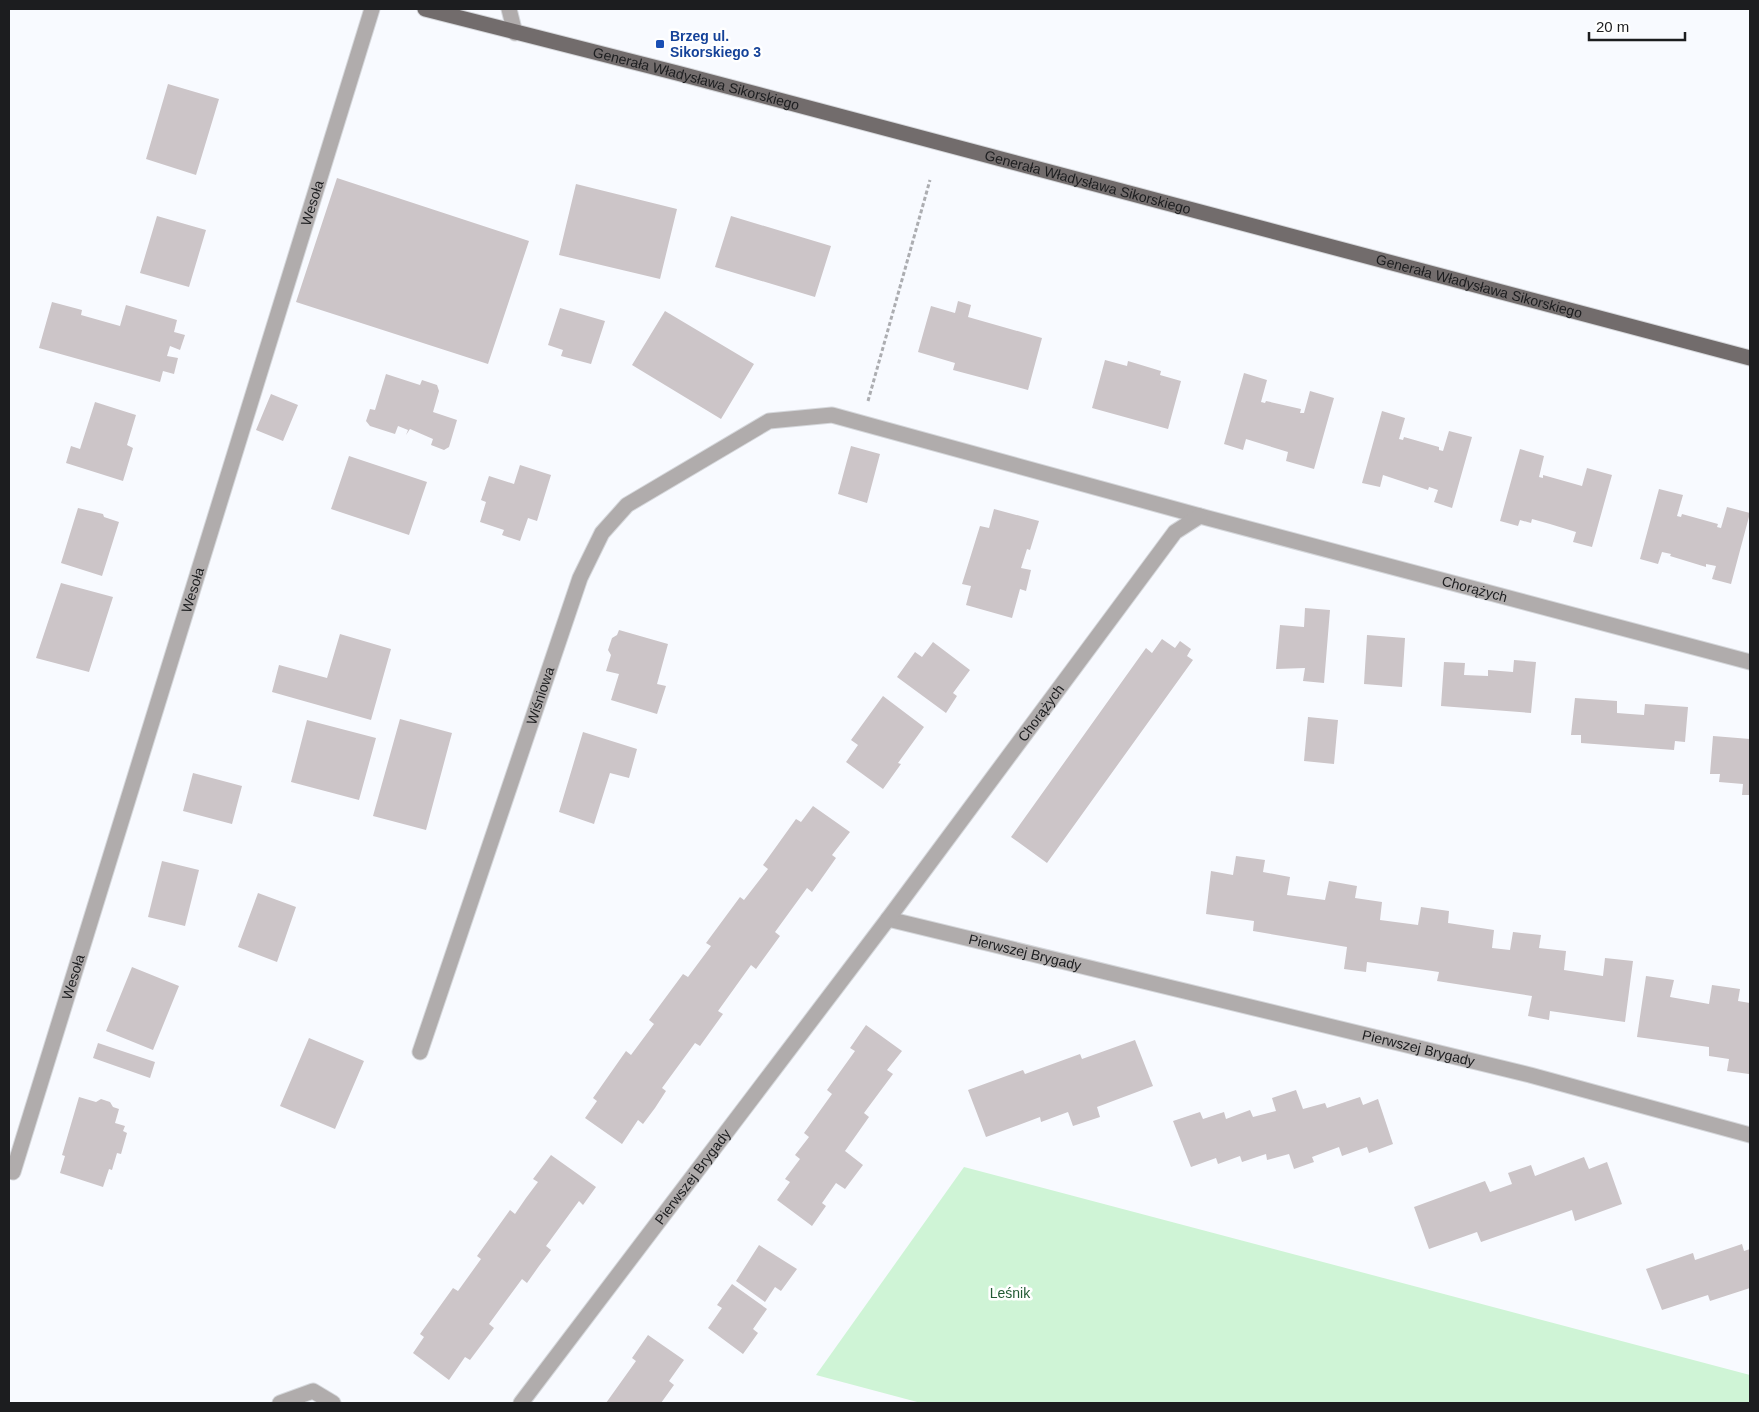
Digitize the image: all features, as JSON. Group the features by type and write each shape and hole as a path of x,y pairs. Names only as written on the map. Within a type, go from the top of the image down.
{"main road":[{"name":"Generała Władysława Sikorskiego","path":"425,9 677,73 1750,358"}],"street":[{"name":"Wesoła","path":"13,1172 372,9"},
{"path":"509,9 515,33"},
{"name":"Chorążych","path":"769,421 832,415 1200,516 1750,662"},
{"name":"Wiśniowa","path":"420,1052 580,578 602,533 627,505 769,421"},
{"name":"Chorążych","path":"888,919 1174,532 1200,516"},
{"name":"Pierwszej Brygady","path":"521,1403 888,919 1530,1075 1750,1135"},
{"path":"280,1403 313,1391 333,1403"}],"path":[{"path":"862,423 930,180"}],"green space":[{"name":"Leśnik","path":"964,1167 1750,1375 1750,1403 921,1403 816,1375"}],"building":[{"path":"168,84 219,99 196,175 146,159"},
{"path":"337,178 529,241 488,364 296,302"},
{"path":"576,184 677,209 660,279 559,255"},
{"path":"157,216 206,230 189,287 140,273"},
{"path":"731,216 831,246 815,297 715,267"},
{"path":"958,301 971,305 968,317 1042,338 1028,390 953,370 955,363 918,352 931,306 955,313"},
{"path":"52,302 82,310 81,315 120,326 126,305 177,320 174,332 185,335 180,350 170,346 167,356 178,358 174,374 163,371 160,382 39,348"},
{"path":"560,308 605,321 591,364 561,356 563,350 548,345"},
{"path":"665,311 754,364 721,419 632,365"},
{"path":"1105,360 1127,366 1128,361 1161,371 1160,375 1181,381 1168,429 1092,408"},
{"path":"1244,373 1267,380 1261,402 1265,403 1266,401 1301,409 1300,413 1304,413 1310,391 1334,398 1314,469 1286,461 1288,452 1246,439 1243,450 1224,444"},
{"path":"386,374 420,385 422,380 437,385 439,391 433,412 457,420 449,447 444,450 431,445 433,439 410,429 406,435 408,430 398,426 395,434 370,426 366,421 370,409 375,410"},
{"path":"271,394 298,405 283,441 256,430"},
{"path":"95,402 136,415 127,445 133,448 123,481 66,463 71,446 80,449"},
{"path":"1382,411 1405,418 1399,439 1403,440 1404,437 1439,447 1439,450 1443,451 1449,431 1472,437 1452,508 1434,502 1438,490 1429,487 1428,490 1383,475 1380,487 1362,483"},
{"path":"851,446 880,454 867,503 838,494"},
{"path":"1520,449 1544,456 1539,477 1543,478 1543,475 1582,486 1587,468 1612,475 1592,547 1573,542 1576,532 1550,524 1532,519 1531,523 1520,520 1518,526 1500,521"},
{"path":"349,456 427,482 409,535 331,509"},
{"path":"520,465 551,475 537,521 528,518 520,541 502,535 504,530 480,522 486,502 481,500 489,476 514,484"},
{"path":"1659,489 1683,495 1677,516 1681,517 1682,514 1718,524 1717,527 1721,528 1727,507 1750,513 1731,584 1712,579 1716,566 1706,564 1706,567 1662,552 1658,564 1640,559"},
{"path":"78,508 103,514 104,517 119,522 102,576 61,563"},
{"path":"994,509 1039,521 1030,550 1027,549 1021,568 1031,570 1026,591 1020,589 1012,618 966,605 971,586 962,584 980,526 989,528"},
{"path":"61,583 113,597 89,672 36,658"},
{"path":"1305,608 1330,610 1324,683 1303,681 1305,668 1276,669 1280,625 1304,627"},
{"path":"619,630 668,644 657,684 666,686 657,714 611,700 619,674 606,671 611,655 608,650 612,638 617,635"},
{"path":"340,634 391,649 371,720 272,692 279,665 327,678"},
{"path":"1367,635 1405,638 1402,687 1364,684"},
{"path":"1162,639 1175,648 1180,641 1191,649 1187,656 1193,660 1047,863 1011,837 1146,648 1152,653"},
{"path":"933,642 970,670 953,693 957,696 946,713 897,677 915,652 922,657"},
{"path":"1514,660 1536,662 1531,713 1441,706 1444,662 1465,663 1464,675 1488,676 1488,670 1513,672"},
{"path":"883,696 924,727 898,763 901,764 883,789 846,762 858,745 851,740"},
{"path":"1575,698 1617,701 1617,713 1644,715 1645,704 1688,707 1685,742 1675,741 1674,750 1581,743 1581,735 1571,735"},
{"path":"1308,717 1338,720 1334,764 1304,761"},
{"path":"400,719 452,733 426,830 373,816"},
{"path":"307,720 376,738 359,800 291,782"},
{"path":"583,732 637,749 629,778 610,773 594,824 559,812"},
{"path":"1713,736 1750,739 1750,795 1742,795 1743,784 1719,782 1720,774 1710,774"},
{"path":"193,773 242,786 232,824 183,811"},
{"path":"813,806 850,832 832,855 836,858 812,892 807,888 775,932 780,936 756,969 751,965 718,1011 723,1014 700,1046 695,1043 662,1088 666,1091 655,1108 643,1124 638,1120 622,1144 585,1118 597,1101 593,1098 626,1051 631,1055 654,1024 649,1020 683,974 688,977 711,946 706,943 740,897 744,900 768,869 763,865 796,819 801,822"},
{"path":"1236,856 1265,860 1263,872 1290,877 1287,895 1325,900 1329,881 1357,886 1355,898 1382,902 1380,920 1418,925 1421,907 1449,911 1448,923 1494,930 1492,948 1510,950 1513,932 1541,935 1539,948 1566,951 1564,970 1603,976 1605,958 1633,961 1625,1022 1550,1011 1549,1020 1528,1016 1532,996 1437,981 1439,972 1367,962 1366,972 1344,969 1347,947 1253,931 1254,921 1206,914 1211,871 1233,875"},
{"path":"162,861 199,870 185,926 148,917"},
{"path":"258,893 296,907 277,962 238,947"},
{"path":"132,967 179,986 153,1050 106,1031"},
{"path":"1646,976 1674,980 1670,997 1709,1004 1712,985 1740,989 1738,1001 1750,1003 1749,1074 1727,1071 1729,1059 1709,1056 1709,1047 1637,1037"},
{"path":"866,1025 902,1051 887,1070 893,1074 864,1113 869,1117 845,1151 863,1165 845,1189 836,1183 822,1203 826,1206 812,1226 777,1200 790,1182 785,1179 800,1159 795,1155 809,1137 804,1133 832,1094 827,1090 855,1051 850,1048"},
{"path":"309,1038 364,1061 335,1129 280,1106"},
{"path":"1135,1040 1153,1086 1097,1107 1100,1117 1073,1126 1068,1112 1041,1122 1040,1117 986,1137 968,1090 1023,1070 1025,1074 1080,1054 1082,1059"},
{"path":"98,1043 155,1062 150,1078 93,1058"},
{"path":"1296,1090 1303,1109 1325,1103 1327,1108 1360,1097 1363,1105 1378,1099 1393,1144 1369,1153 1367,1147 1342,1156 1339,1147 1312,1157 1314,1162 1294,1169 1289,1154 1267,1160 1266,1154 1242,1162 1240,1156 1218,1164 1216,1158 1191,1167 1173,1121 1200,1112 1203,1119 1224,1112 1226,1119 1250,1110 1253,1117 1276,1111 1272,1098"},
{"path":"79,1097 96,1102 101,1099 110,1102 113,1107 119,1109 115,1123 125,1126 123,1131 127,1133 121,1154 117,1153 112,1170 109,1169 103,1187 60,1173 65,1156 62,1155"},
{"path":"551,1155 596,1187 583,1205 579,1201 546,1246 551,1250 527,1283 522,1279 489,1324 494,1328 470,1360 465,1357 449,1380 413,1353 424,1337 420,1334 453,1288 458,1291 481,1259 477,1256 510,1210 515,1214 538,1182 533,1179"},
{"path":"1584,1157 1589,1169 1607,1162 1622,1204 1575,1221 1572,1210 1481,1242 1477,1232 1429,1249 1414,1207 1485,1181 1490,1192 1512,1184 1508,1173 1531,1165 1535,1176"},
{"path":"1742,1244 1744,1251 1750,1249 1750,1288 1710,1301 1708,1295 1662,1310 1646,1269 1693,1253 1695,1260"},
{"path":"759,1245 797,1269 781,1291 775,1287 765,1302 736,1281"},
{"path":"732,1284 767,1309 753,1329 758,1333 743,1354 708,1328 722,1308 717,1305"},
{"path":"648,1335 684,1360 669,1381 674,1385 661,1403 606,1403 636,1361 632,1358"}],"place":[{"name":"Brzeg ul. Sikorskiego 3","path":"660,44"}]}
